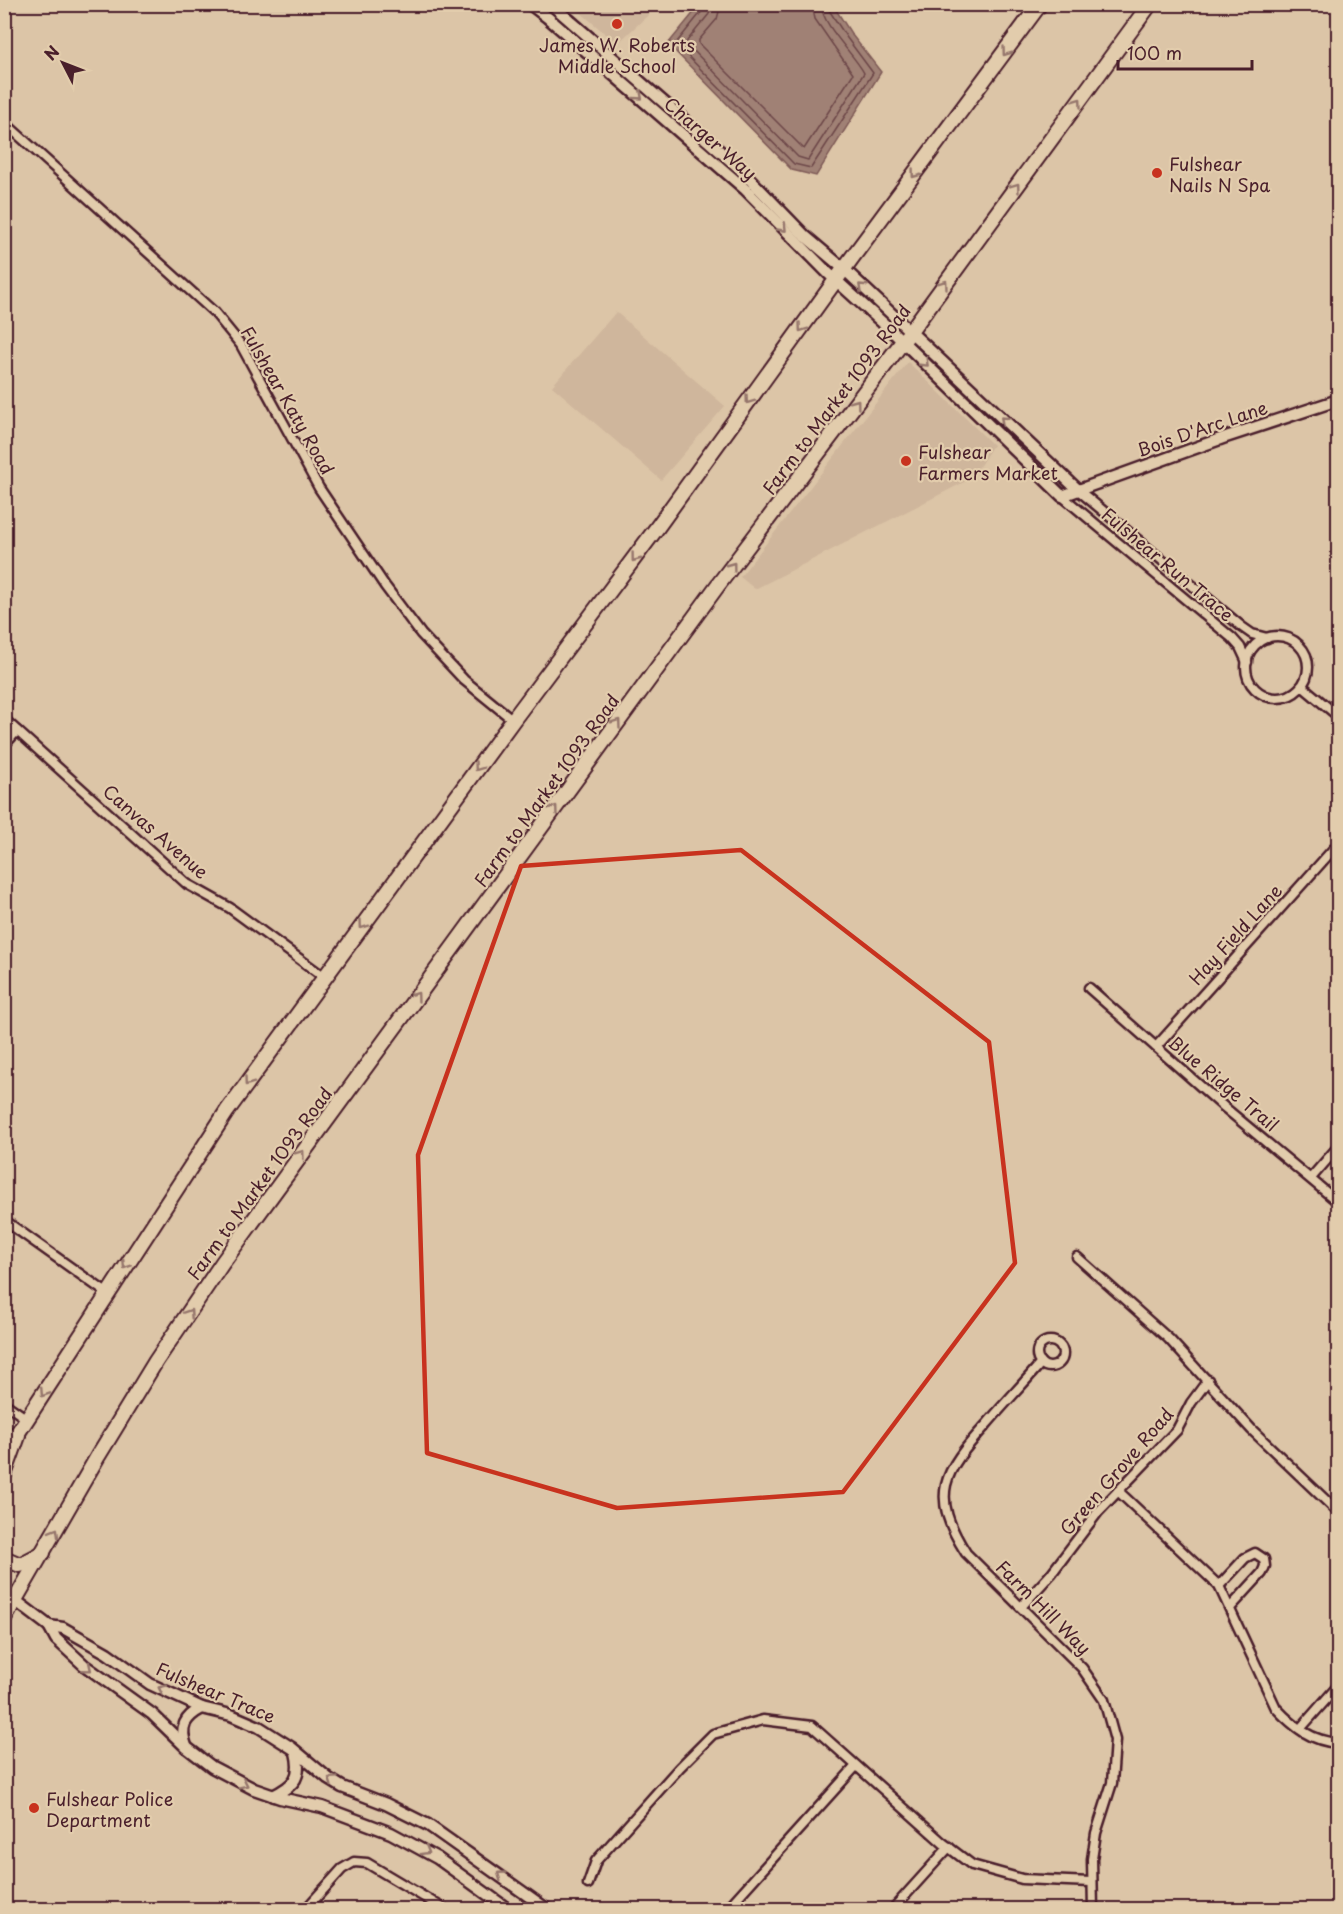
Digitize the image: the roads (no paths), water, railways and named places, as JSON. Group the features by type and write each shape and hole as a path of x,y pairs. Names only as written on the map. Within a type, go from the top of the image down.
{"main road":[{"path":"4,1446 27,1419 227,1110 1040,4"},
{"name":"Farm to Market 1093 Road","path":"4,1619 10,1597 43,1553 156,1361 223,1262 718,585 906,336 1150,4"},
{"path":"4,1475 19,1431"},
{"path":"4,1558 21,1565 43,1553"}],"street":[{"name":"Charger Way","path":"530,4 548,17 730,175 840,275"},
{"name":"Charger Way","path":"551,4 739,168 806,236 840,275"},
{"name":"Fulshear Katy Road","path":"4,122 215,313 241,345 319,488 385,586 421,634 464,680 513,720"},
{"path":"840,275 1077,489"},
{"path":"906,336 1062,496"},
{"name":"Bois D'Arc Lane","path":"1062,496 1338,400"},
{"name":"Fulshear Run Trace","path":"1077,489 1242,627 1252,634 1267,638"},
{"name":"Fulshear Run Trace","path":"1062,496 1232,638 1240,647 1247,662"},
{"path":"1284,637 1293,640 1305,652 1308,669 1302,686 1295,693 1275,698 1256,690 1250,682 1247,662 1254,647 1267,638 1284,637"},
{"path":"1302,686 1338,716"},
{"name":"Canvas Avenue","path":"4,719 187,884 230,908 324,977"},
{"path":"4,745 17,731"},
{"name":"Hay Field Lane","path":"1156,1047 1338,844"},
{"name":"Blue Ridge Trail","path":"1089,988 1224,1107 1338,1202"},
{"path":"1311,1178 1338,1147"},
{"path":"4,1220 108,1294"},
{"path":"1077,1257 1161,1331 1260,1437 1338,1512"},
{"name":"Farm Hill Way","path":"1041,1363 961,1452 945,1487 945,1506 954,1534 966,1553 1082,1668 1104,1700 1115,1740 1112,1783 1096,1833 1092,1859 1093,1910"},
{"name":"Green Grove Road","path":"1021,1607 1051,1574 1084,1529 1177,1430 1191,1403 1208,1380"},
{"path":"4,1403 27,1419"},
{"path":"1118,1491 1219,1586 1269,1696 1286,1719 1313,1738 1338,1743"},
{"path":"1219,1586 1247,1555 1258,1554 1264,1559 1265,1566 1262,1573 1230,1608"},
{"name":"Fulshear Trace","path":"10,1597 49,1626 56,1639 84,1665 152,1714 186,1747 212,1767 240,1783 273,1796 322,1807 391,1833 437,1858 509,1910"},
{"name":"Fulshear Trace","path":"49,1626 63,1628 107,1653 150,1684 202,1708 231,1715 253,1724 295,1751 342,1787 409,1815 449,1838 549,1910"},
{"path":"1300,1729 1338,1686"},
{"path":"186,1747 182,1736 183,1728 192,1713 202,1708"},
{"path":"588,1884 596,1861 679,1768 713,1734 763,1720 812,1726 946,1845 972,1865 1022,1880 1091,1882"},
{"path":"273,1796 287,1788 296,1779 300,1767 295,1751"},
{"path":"726,1910 856,1766"},
{"path":"892,1910 946,1845"},
{"path":"305,1910 342,1869 354,1862 367,1863 446,1910"}],"water":[{"path":"700,5 833,5 852,35 881,72 816,176 792,170 668,44"}],"place":[{"name":"James W. Roberts Middle School","path":"617,24"},
{"name":"Fulshear Nails N Spa","path":"1157,173"},
{"name":"Fulshear Farmers Market","path":"906,461"},
{"name":"Fulshear Police Department","path":"34,1808"}]}
